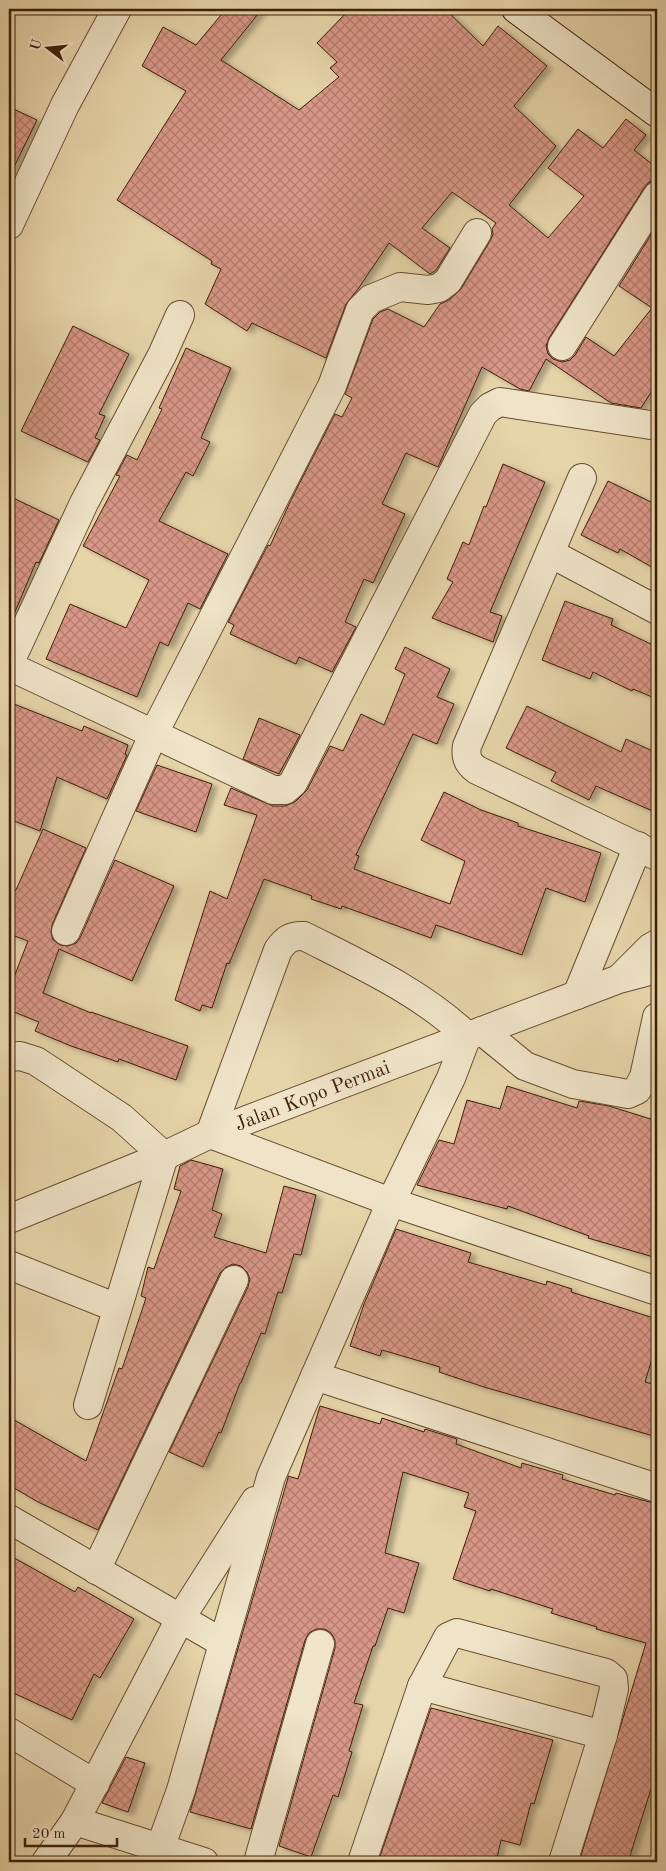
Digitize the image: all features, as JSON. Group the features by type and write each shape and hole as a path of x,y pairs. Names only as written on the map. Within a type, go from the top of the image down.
{"street":[{"path":"9,225 65,105 117,9"},
{"path":"516,9 657,113"},
{"path":"562,346 657,196"},
{"path":"66,931 154,733 332,386 360,310 371,299 400,286 428,290 439,288 448,281 477,233"},
{"path":"180,315 162,355 84,503 9,665 273,790 285,790 293,783 483,414 490,407 500,402 657,426"},
{"path":"577,995 647,851 469,765 467,746 582,478"},
{"path":"550,553 657,610"},
{"path":"657,1017 644,1077 637,1090 628,1094 573,1084 525,1066 386,977 304,936 296,935 284,942 278,950 210,1134 391,1202 657,1291"},
{"name":"Jalan Kopo Permai","path":"9,1218 164,1156 210,1134 618,979 656,955"},
{"path":"157,1855 181,1790 271,1477 391,1202 474,1034"},
{"path":"9,1056 20,1056 36,1061 122,1118 164,1156 88,1405"},
{"path":"9,1265 117,1308"},
{"path":"96,1570 234,1280"},
{"path":"315,1376 657,1488"},
{"path":"46,1862 75,1821 180,1619 271,1477"},
{"path":"9,1519 223,1643"},
{"path":"362,1862 422,1686 448,1637 452,1634 463,1634 606,1673 613,1679 614,1689 603,1735 563,1862"},
{"path":"258,1862 320,1644"},
{"path":"422,1686 603,1735"},
{"path":"9,1732 95,1784"},
{"path":"75,1821 157,1855 204,1862"}],"building":[{"path":"226,9 262,9 221,60 299,110 339,77 330,68 337,62 317,43 350,9 445,9 483,46 498,26 547,66 514,106 556,146 509,205 548,238 584,196 548,168 578,129 603,148 626,119 646,135 634,150 657,168 657,180 649,182 644,188 549,338 546,346 548,354 553,359 562,362 570,360 575,355 586,337 614,356 652,308 619,286 657,225 657,383 641,408 611,403 546,359 529,391 520,389 482,367 438,467 406,453 382,504 405,514 373,583 364,579 345,622 356,627 332,672 299,657 296,664 230,634 234,625 228,622 268,545 270,546 335,414 342,417 352,398 345,394 373,319 380,312 388,309 424,327 440,304 449,300 461,289 490,241 493,234 492,229 496,223 452,192 422,228 450,248 436,270 430,274 389,243 346,304 326,358 252,323 247,331 205,304 221,269 211,264 212,261 117,200 186,91 142,66 163,27 196,45"},
{"path":"9,107 37,120 9,177"},
{"path":"73,326 129,354 99,414 105,416 95,438 100,440 88,462 21,431"},
{"path":"186,348 231,368 201,438 210,442 193,476 186,472 159,521 228,554 200,609 188,603 168,646 160,642 137,697 46,659 70,604 126,628 149,580 83,546 120,476 116,475 127,455 137,460 162,409 159,408"},
{"path":"503,464 545,482 490,612 502,616 493,642 432,618 453,582 447,579 463,542 469,545"},
{"path":"608,481 657,505 657,570 620,549 618,553 581,535"},
{"path":"9,496 59,520 39,563 36,562 9,626"},
{"path":"565,601 613,619 611,625 657,647 657,699 633,689 632,691 593,672 590,679 542,660"},
{"path":"405,647 450,669 437,697 454,704 437,744 413,734 356,855 359,856 354,869 450,904 465,861 421,840 444,792 481,810 518,823 518,826 601,853 585,902 546,888 522,955 436,925 431,938 342,906 341,909 311,899 312,896 264,879 229,964 227,963 212,1008 202,1005 200,1011 175,1000 210,891 227,899 257,815 224,805 231,788 273,806 285,806 295,802 307,790 330,746 343,751 361,714 384,725 405,674 395,669"},
{"path":"9,702 82,731 84,726 128,745 125,754 127,755 107,799 57,777 40,831 9,819"},
{"path":"527,706 621,752 626,739 657,753 657,813 596,786 589,800 551,781 556,772 506,748"},
{"path":"259,718 300,735 279,774 243,759"},
{"path":"157,765 212,784 196,832 136,811"},
{"path":"43,829 86,848 52,925 51,933 53,940 60,945 68,946 76,943 80,938 115,860 174,886 132,981 59,949 43,993 91,1013 188,1046 176,1080 119,1059 118,1062 71,1046 35,1031 39,1022 9,1010 9,990 28,941 9,934 9,887 16,890"},
{"path":"507,1086 577,1108 579,1101 609,1106 657,1121 657,1258 588,1238 589,1236 508,1206 507,1209 417,1185 439,1140 454,1144 467,1100 500,1109"},
{"path":"191,1160 223,1169 212,1210 222,1214 214,1237 266,1253 284,1186 316,1195 301,1255 294,1254 282,1293 278,1292 265,1334 261,1333 221,1433 219,1432 203,1467 169,1452 248,1287 250,1279 247,1272 241,1266 233,1264 226,1267 220,1273 98,1530 38,1502 9,1485 9,1417 86,1461 119,1368 122,1369 146,1298 141,1296 148,1267 154,1269 181,1191 174,1189 180,1166"},
{"path":"396,1229 471,1253 468,1262 546,1285 547,1281 572,1289 571,1292 657,1319 657,1342 645,1382 657,1385 657,1437 484,1387 439,1372 440,1367 382,1350 380,1356 350,1346 364,1304"},
{"path":"320,1406 380,1424 382,1418 424,1432 425,1429 457,1439 456,1444 521,1468 522,1463 563,1475 562,1479 615,1495 616,1493 657,1504 657,1770 628,1862 579,1862 646,1643 596,1629 597,1627 551,1613 553,1609 453,1579 476,1511 464,1507 469,1493 403,1472 385,1553 419,1563 404,1613 388,1608 375,1646 373,1646 354,1703 363,1705 349,1751 352,1752 338,1797 333,1795 311,1857 279,1846 335,1648 335,1640 331,1633 325,1629 316,1629 309,1633 305,1640 251,1829 190,1812 288,1476 298,1479"},
{"path":"9,1555 75,1592 78,1587 134,1619 100,1678 94,1674 72,1720 9,1691"},
{"path":"431,1708 553,1740 534,1804 531,1803 520,1845 501,1840 496,1862 378,1862"},
{"path":"126,1757 145,1763 128,1812 102,1803"}]}
